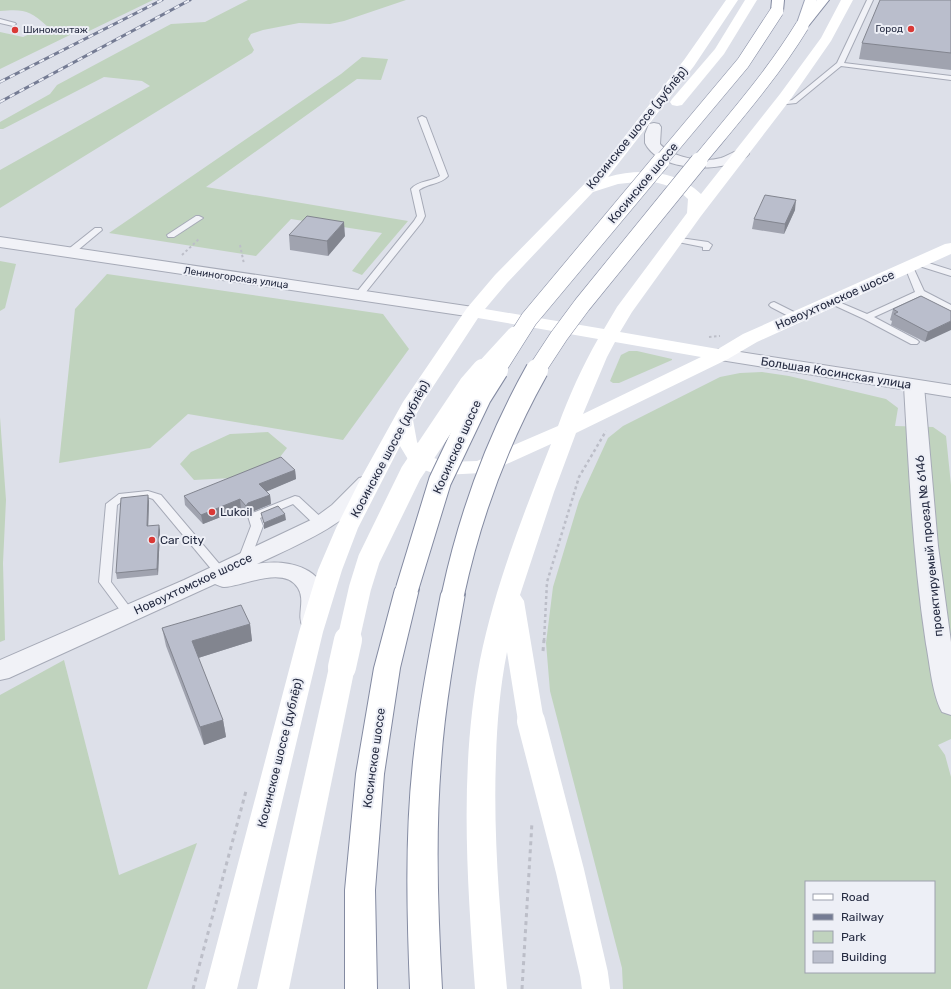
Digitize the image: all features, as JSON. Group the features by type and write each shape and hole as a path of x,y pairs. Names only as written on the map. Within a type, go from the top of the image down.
{"main road":[{"name":"Косинское шоссе (дублёр)","path":"221,989 311,632 330,570 347,528 373,476 403,420 446,351 473,312 501,279 589,190 606,170 690,63 732,0"},
{"path":"606,170 654,127 720,51 751,0"},
{"path":"802,26 812,0"},
{"path":"426,989 422,884 425,786 438,671 458,570 482,491 508,426 538,367 576,313 766,78 788,49 802,26 823,0"},
{"path":"491,989 483,892 481,821 484,724 493,660 510,587 566,430 582,390 623,311 695,213 780,104 827,38 847,0"},
{"name":"Косинское шоссе","path":"361,989 360,890 370,774 387,668 407,589 440,481 480,397 529,319 743,63 780,4"},
{"path":"589,190 618,178 639,177 664,179 681,184 690,190 696,198 695,213"},
{"name":"Новоухтомское шоссе","path":"403,420 406,442 420,461 444,469 481,467 566,430 723,345 750,338 951,248"},
{"path":"473,312 609,336 723,345"},
{"path":"273,989 354,614 369,559 411,473 470,385 529,319"},
{"path":"510,587 530,721 570,871 596,989"}],"street":[{"path":"654,127 651,137 652,145 660,153 680,160 714,164 730,160 742,154"},
{"name":"Лениногорская улица","path":"0,242 473,312"},
{"name":"Большая Косинская улица","path":"723,345 914,386 951,391"},
{"name":"проектируемый проезд № 6146","path":"914,386 932,603 951,705"},
{"name":"Новоухтомское шоссе","path":"0,671 221,573 244,560 321,524 334,516 347,505 373,476"},
{"path":"192,586 269,570 292,572 300,575 307,582 312,592 314,602 311,632"}],"lane":[{"path":"780,104 794,102 840,64 870,0"},
{"path":"0,21 12,24"},
{"path":"840,64 951,78"},
{"path":"359,295 418,222 421,216 415,189 418,185 441,180 444,176 422,118"},
{"path":"171,235 198,218"},
{"path":"69,253 98,230"},
{"path":"676,239 708,245 706,248"},
{"path":"920,293 914,265 951,273"},
{"path":"920,293 951,309"},
{"path":"867,317 920,293"},
{"path":"831,302 867,317 914,342"},
{"path":"774,305 797,317"},
{"path":"129,614 105,582 112,504 123,496 148,494 157,497 221,573"},
{"path":"244,560 257,526 254,516 295,499 321,524"}],"path":[{"path":"181,256 199,239"},
{"path":"240,245 245,266"},
{"path":"706,337 723,345"},
{"path":"543,653 547,582 579,476 604,432 610,428"},
{"path":"193,989 247,787"},
{"path":"522,989 532,820"}],"green space":[{"path":"0,0 153,0 83,34 74,33 0,69 0,32 23,37 47,26 26,12 15,10 0,11"},
{"path":"248,0 406,0 344,21 330,24 299,23 263,30 251,34 248,39 254,50 252,53 0,208 0,170 150,86 142,81 104,77 3,129 0,129 0,122 50,94 57,85 171,24 205,22"},
{"path":"362,57 388,59 381,80 357,79 206,187 408,221 362,275 352,271 382,233 291,219 256,256 109,233 341,74"},
{"path":"0,261 16,264 5,308 0,311"},
{"path":"107,274 383,314 409,349 343,440 188,414 150,448 59,463 75,309"},
{"path":"629,351 637,351 672,360 619,383 613,383 610,381 621,355"},
{"path":"762,372 789,376 886,399 898,408 895,426 933,427 946,436 951,485 951,739 938,745 945,755 951,777 951,989 623,989 622,968 550,691 546,643 553,587 579,501 608,438 623,426 720,377 740,373"},
{"path":"0,417 6,500 3,563 5,640 0,642"},
{"path":"268,432 287,448 276,462 232,478 194,480 180,464 191,452 230,434"},
{"path":"64,660 119,875 197,843 147,989 0,989 0,695"}],"building":[{"name":"Город","path":"880,0 951,0 951,53 862,43"},
{"path":"765,195 796,200 785,224 754,219"},
{"path":"307,216 344,222 327,241 289,235"},
{"path":"921,296 951,311 951,321 928,332 894,314 898,312 893,309"},
{"path":"281,457 295,470 259,484 270,495 248,503 246,506 240,499 201,515 184,496"},
{"path":"148,495 147,526 159,525 157,569 116,573 121,498"},
{"path":"278,506 285,514 264,523 261,513"},
{"path":"241,605 250,624 192,641 223,720 200,727 162,628"}],"railway":[{"path":"0,82 162,0"},
{"path":"0,102 190,0"}],"place":[{"name":"Город","path":"911,29"},
{"name":"Шиномонтаж","path":"15,30"},
{"name":"Lukoil","path":"212,512"},
{"name":"Car City","path":"152,540"}]}
